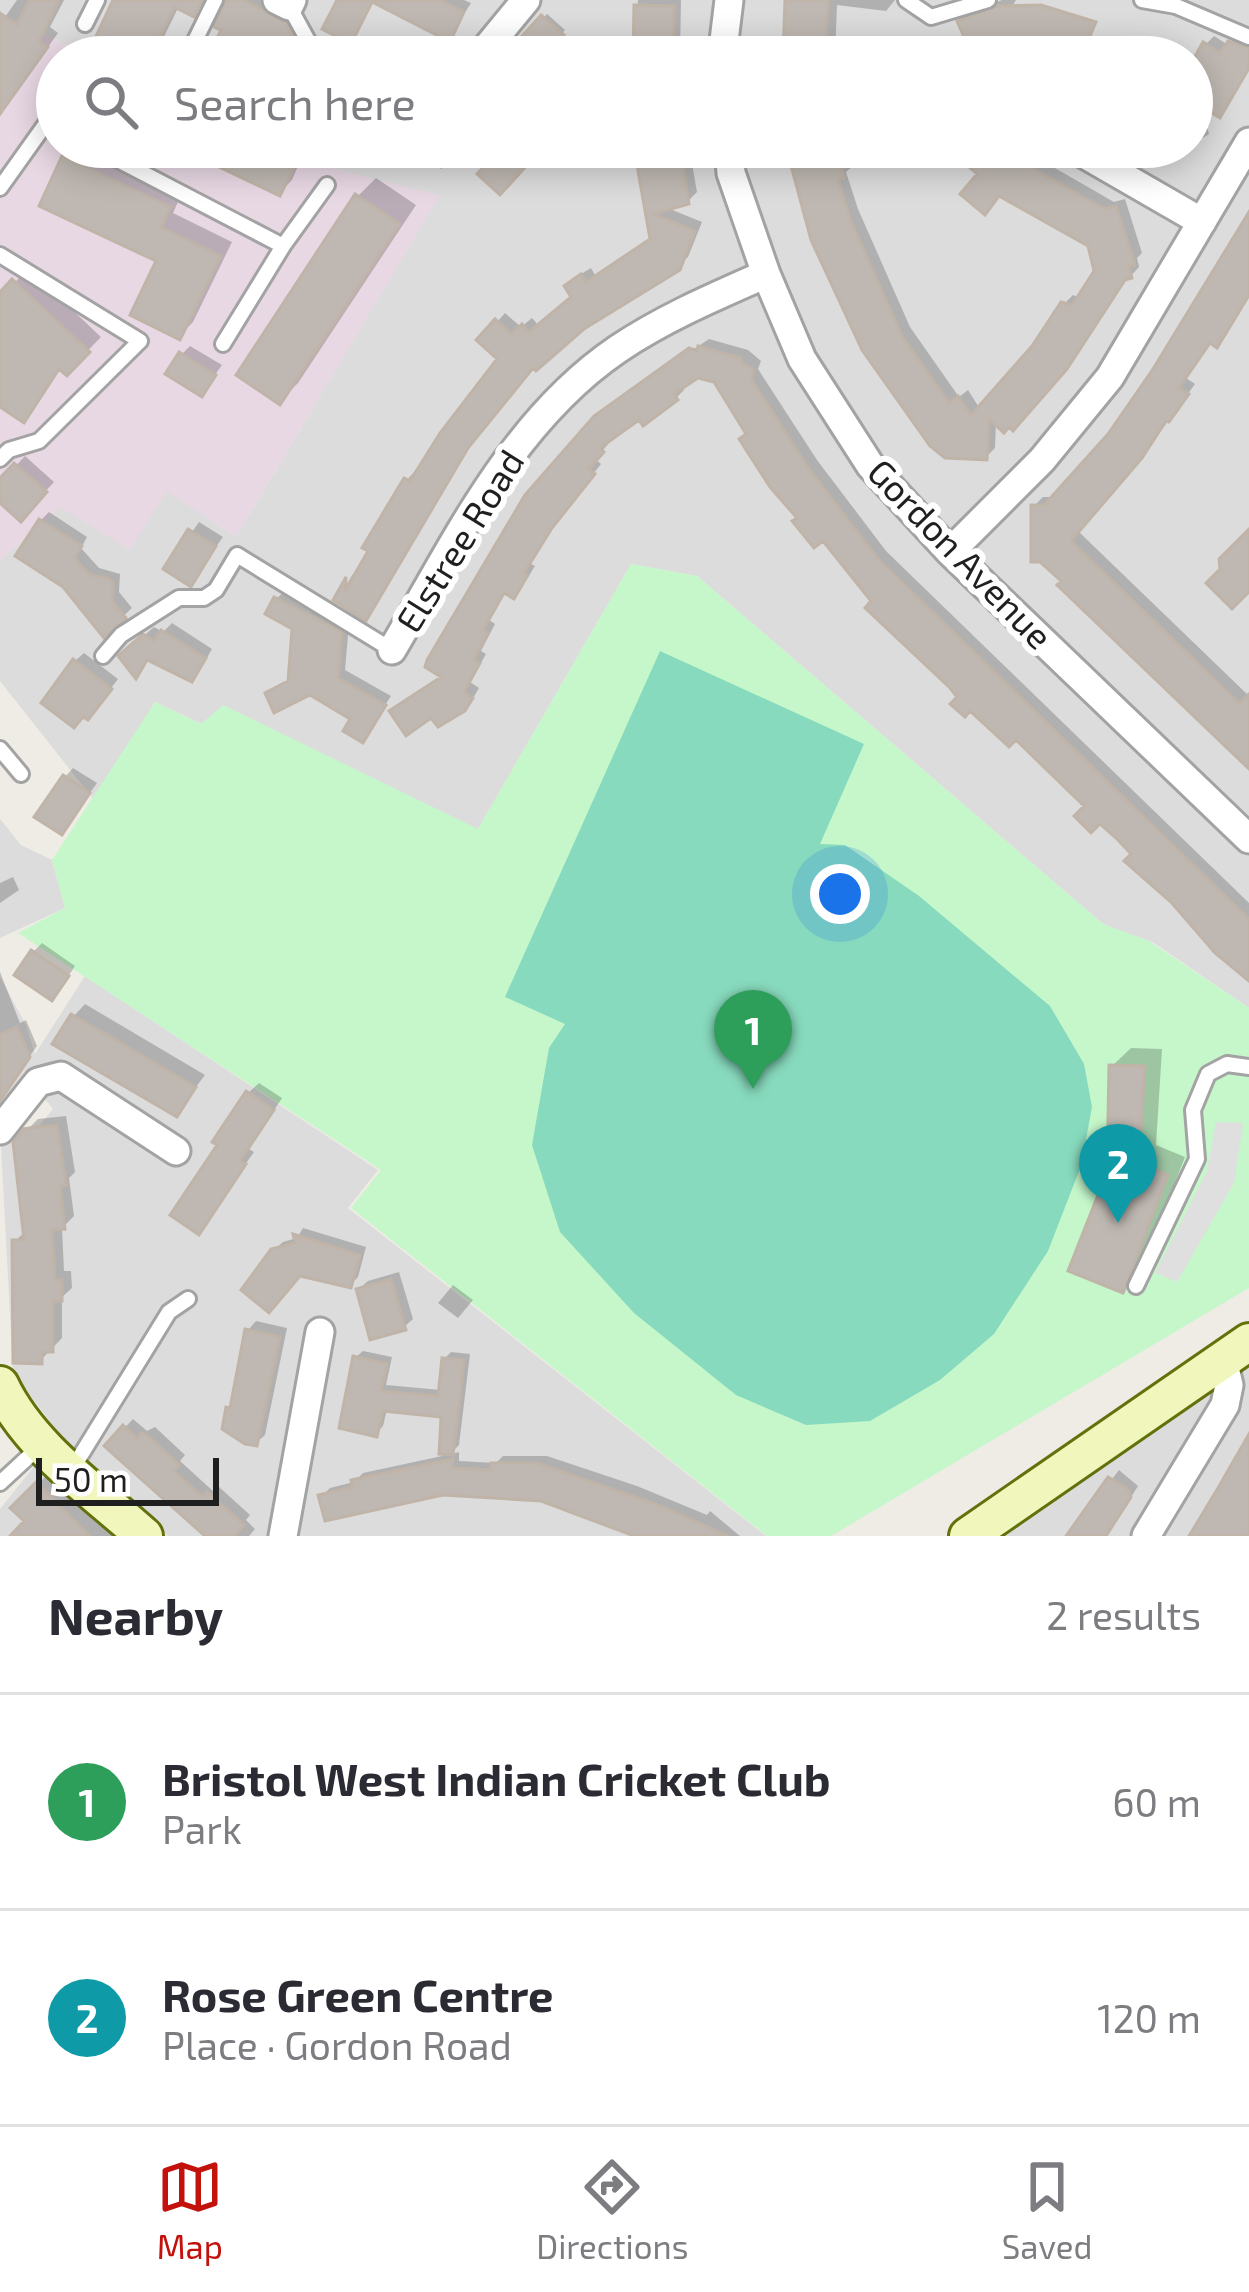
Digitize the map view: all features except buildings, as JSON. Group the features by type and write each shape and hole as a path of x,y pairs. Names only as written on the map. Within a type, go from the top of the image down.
{"main road":[{"path":"968,1536 1236,1351"},
{"path":"0,1385 13,1412 43,1444 144,1536"}],"street":[{"path":"496,36 526,0"},
{"path":"725,36 729,0"},
{"path":"950,552 1042,460 1110,377 1249,142"},
{"name":"Gordon Avenue","path":"731,168 766,274 802,359 870,465 950,552 1247,834"},
{"path":"1108,168 1202,222"},
{"name":"Elstree Road","path":"392,650 495,476 563,394 643,333 766,274"},
{"path":"0,1130 38,1082 61,1076 176,1151"},
{"path":"283,1536 320,1332"},
{"path":"1146,1536 1225,1405 1236,1351"}],"lane":[{"path":"86,23 97,0"},
{"path":"197,36 215,0"},
{"path":"906,0 931,17 988,0"},
{"path":"1142,0 1176,6 1249,37"},
{"path":"286,2 305,36"},
{"path":"0,188 36,145"},
{"path":"133,168 283,246"},
{"path":"223,344 326,185"},
{"path":"0,255 140,340 39,442 9,450 0,459"},
{"path":"103,656 121,634 179,598 204,598 216,590 237,555 392,650"},
{"path":"0,749 21,774"},
{"path":"1136,1286 1197,1159 1192,1109 1208,1074 1227,1064 1249,1067"},
{"path":"71,1471 169,1312 188,1299"},
{"path":"0,1483 43,1444"}],"shaded area":[{"path":"0,0 1249,0 1249,1008 1154,943 1103,924 697,576 631,564 478,829 155,702 94,800 0,681 0,560 60,506 167,490 236,537 439,196 328,168 1213,168 1213,36 47,36 0,14"},
{"path":"0,14 47,36 36,36 36,168 328,168 440,195 236,537 167,491 130,550 60,507 0,560"},
{"path":"0,819 21,845 52,860 65,908 0,938"},
{"path":"85,976 378,1170 348,1208 766,1536 168,1536 77,1457 13,1373 1,1145 13,1128 40,1125 53,1109 24,1072 0,1107 0,977 26,1025 35,1054"},
{"path":"1216,1122 1243,1123 1234,1183 1177,1282 1155,1273 1207,1171"},
{"path":"1249,1366 1249,1536 1006,1536 1058,1493"},
{"path":"36,1464 113,1536 0,1536 0,1509"}],"green space":[{"path":"631,564 697,576 1103,924 1149,941 1249,1008 1249,1288 831,1536 767,1536 351,1208 381,1170 18,933 65,908 52,860 155,702 201,724 223,705 478,829"},
{"path":"660,651 864,744 820,844 845,845 919,896 1050,1006 1084,1064 1092,1107 1081,1166 1048,1251 994,1334 940,1380 870,1421 806,1425 736,1395 634,1313 560,1232 532,1145 549,1048 565,1024 505,997"}],"place":[{"name":"Bristol West Indian Cricket Club","path":"753,1089"},
{"name":"Rose Green Centre","path":"1118,1223"}]}
